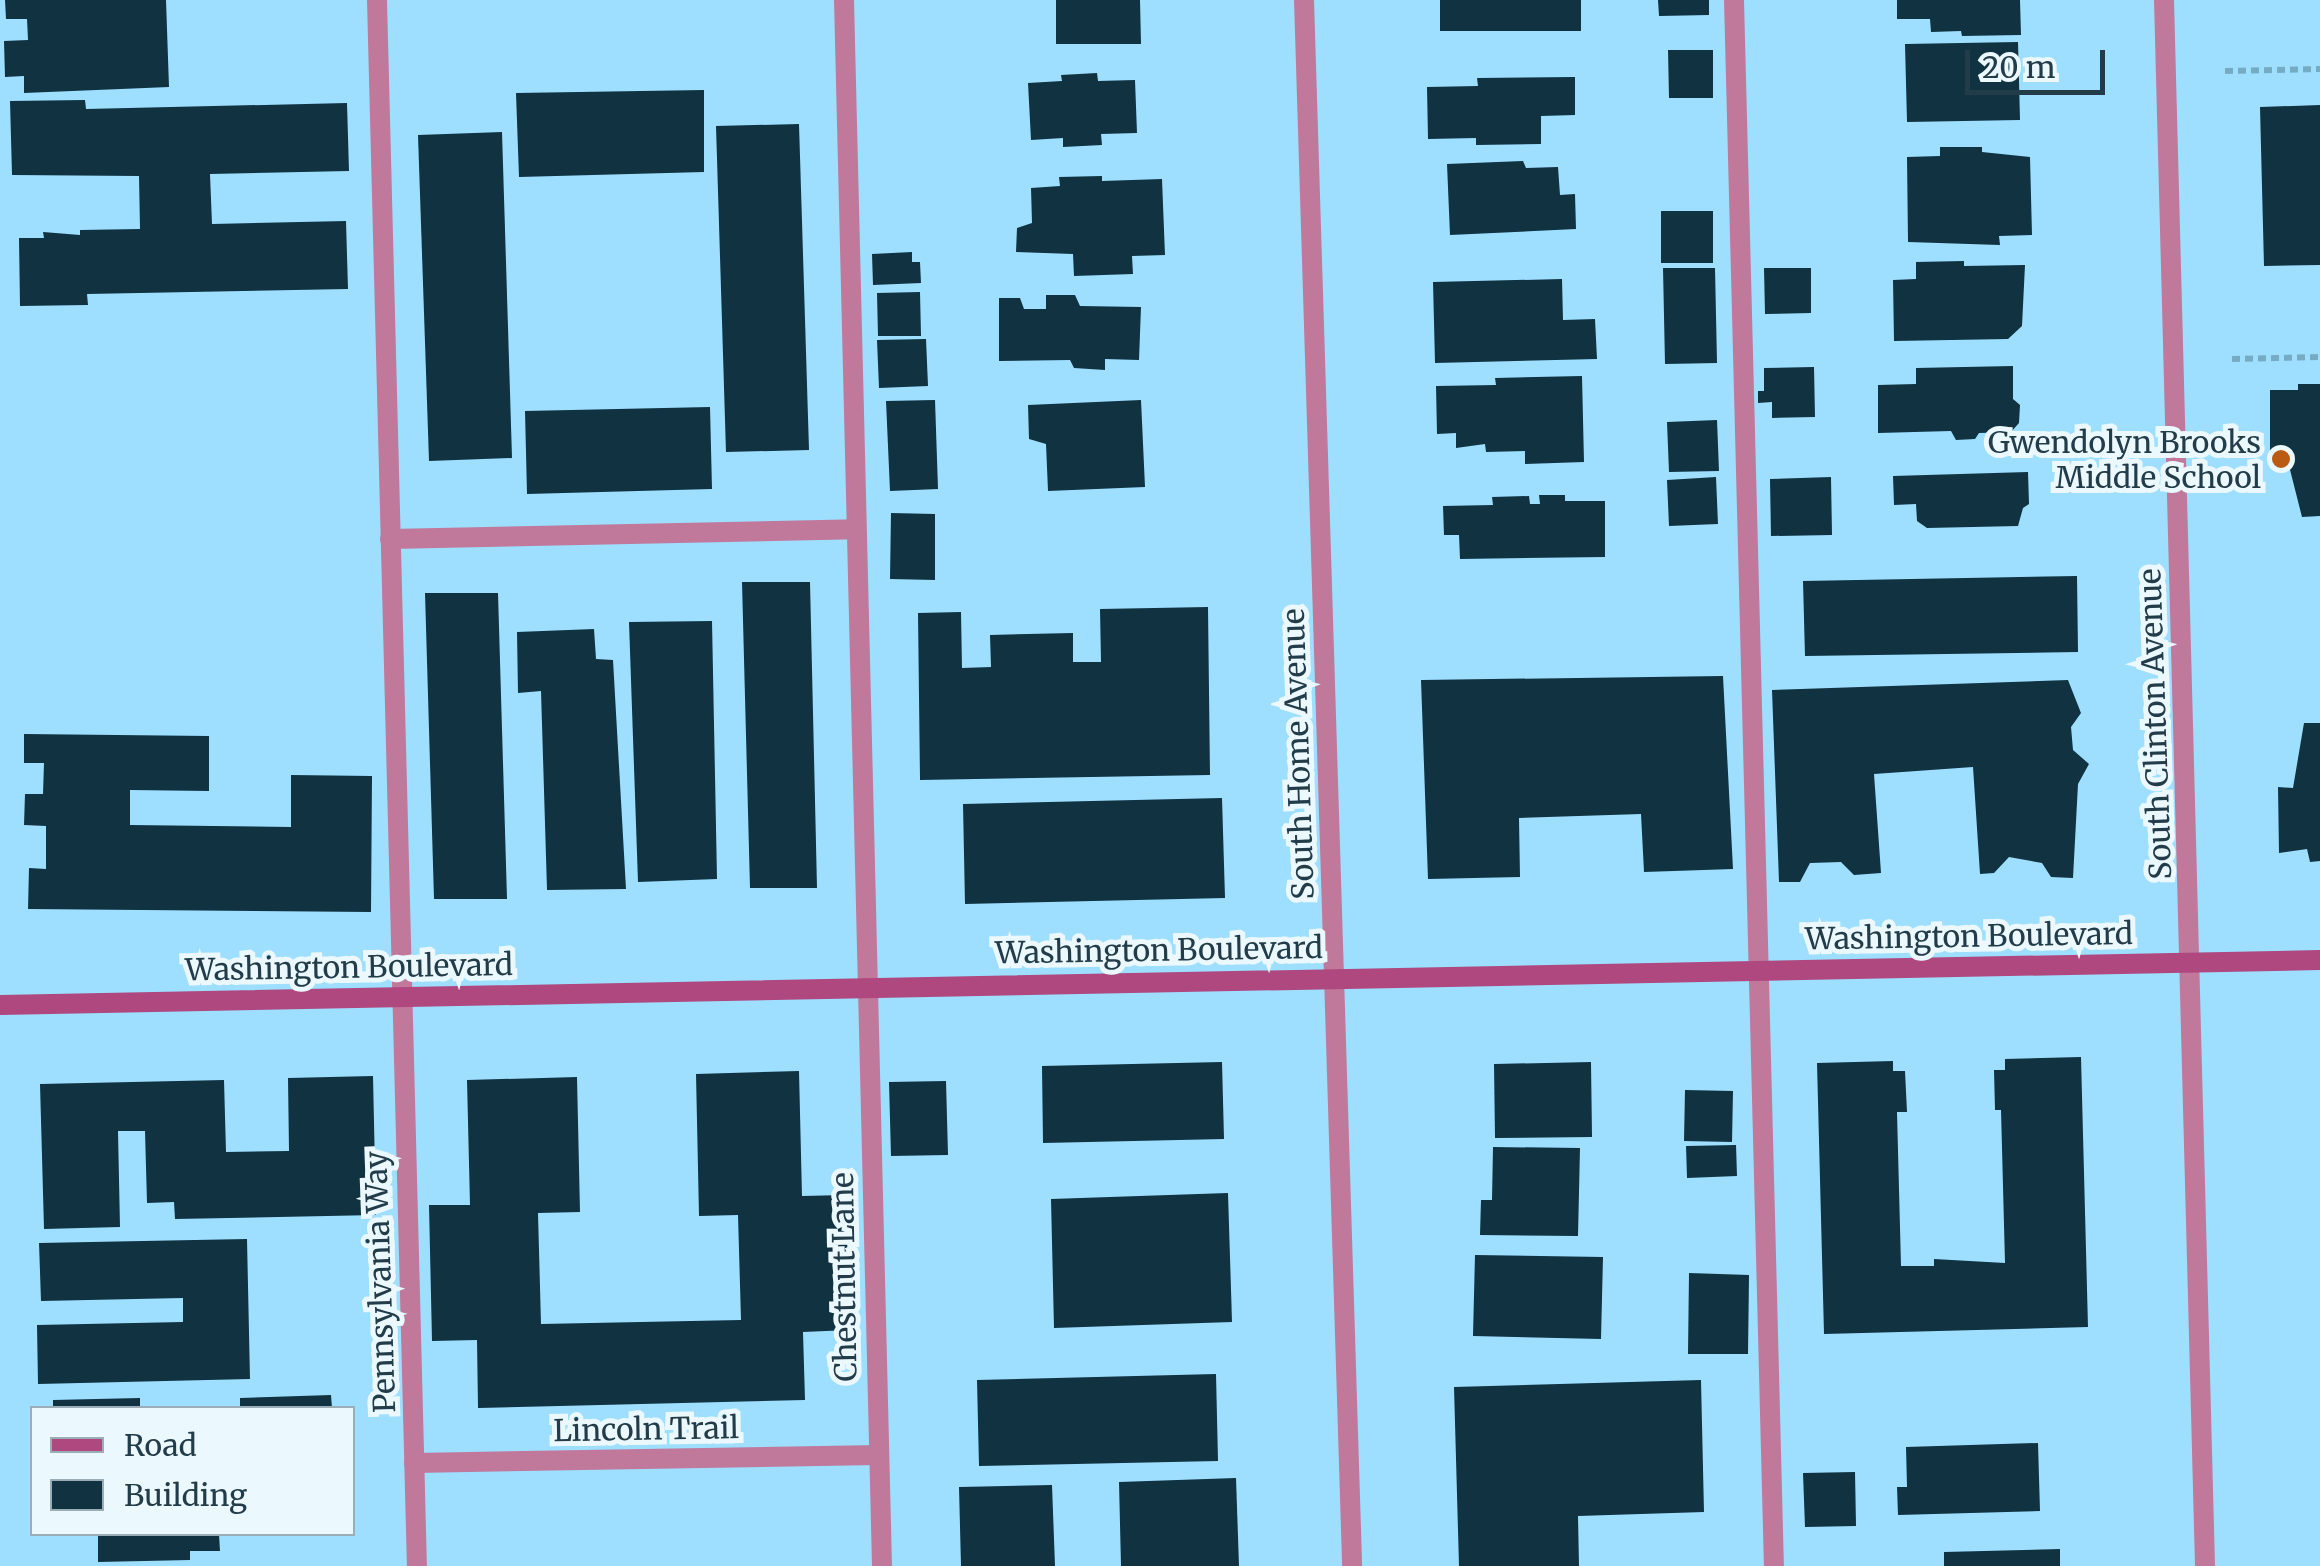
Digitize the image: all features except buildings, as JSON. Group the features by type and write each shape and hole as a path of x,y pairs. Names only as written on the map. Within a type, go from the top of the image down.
{"street":[{"name":"Pennsylvania Way","path":"377,0 417,1566"},
{"name":"Chestnut Lane","path":"844,0 882,1566"},
{"name":"South Home Avenue","path":"1304,0 1352,1566"},
{"path":"1734,0 1774,1566"},
{"name":"South Clinton Avenue","path":"2164,0 2205,1566"},
{"path":"390,539 856,529"},
{"name":"Washington Boulevard","path":"0,1005 1334,976 2320,960"},
{"name":"Lincoln Trail","path":"414,1463 878,1455"}],"path":[{"path":"2225,71 2320,69"},
{"path":"2232,359 2320,357"}],"place":[{"name":"Gwendolyn Brooks Middle School","path":"2281,459"}]}
